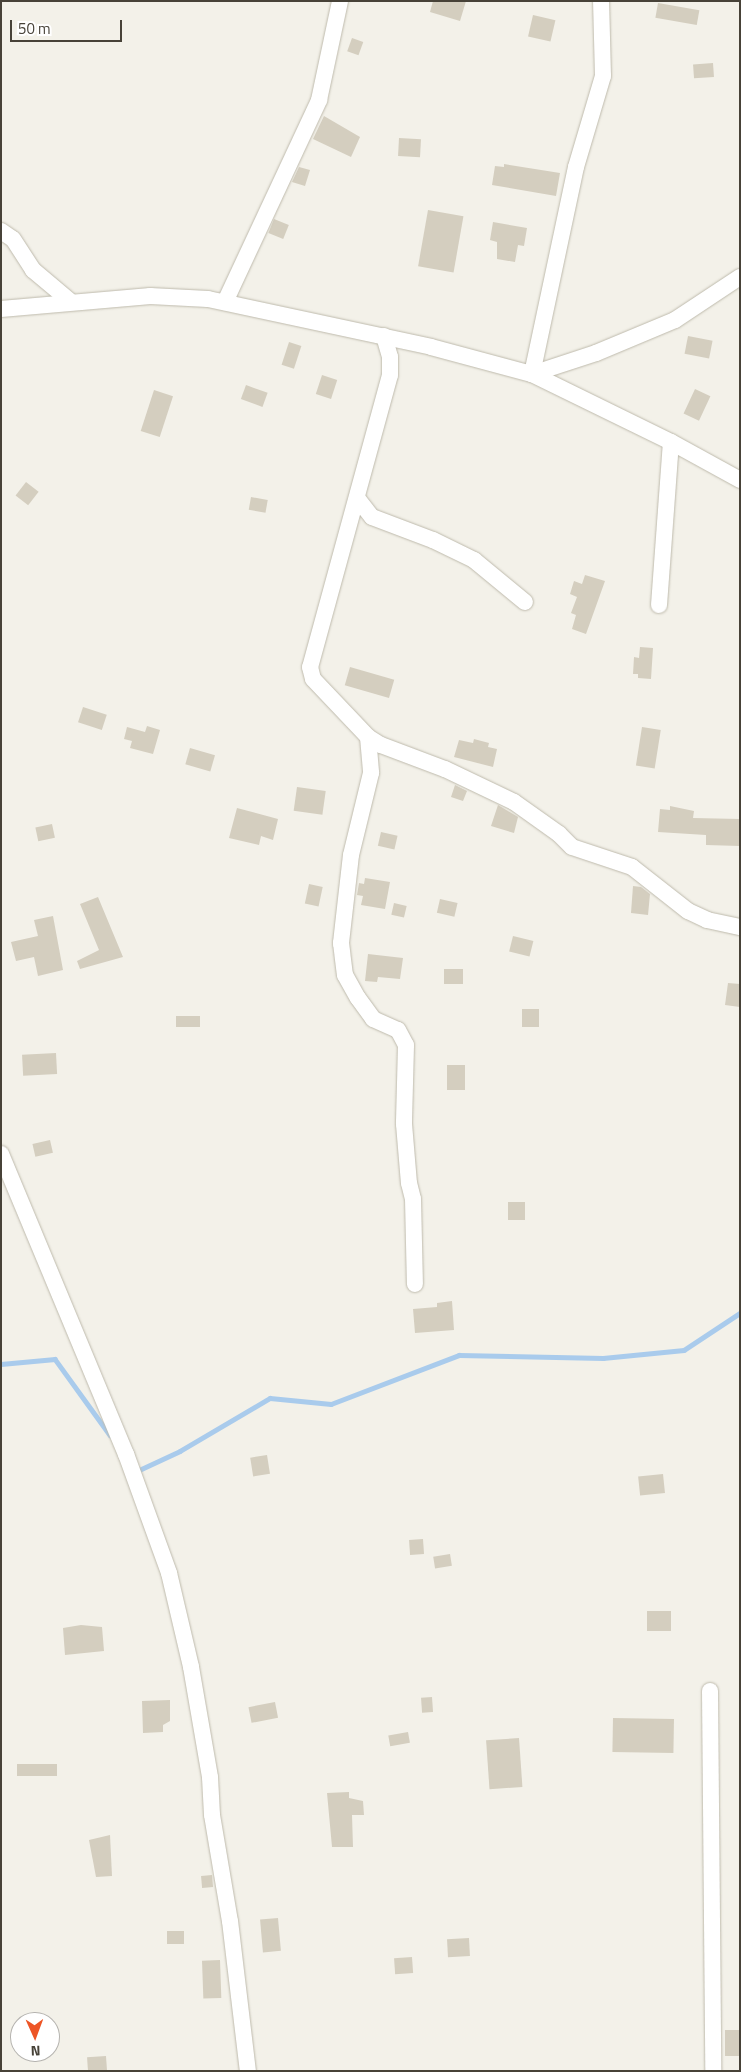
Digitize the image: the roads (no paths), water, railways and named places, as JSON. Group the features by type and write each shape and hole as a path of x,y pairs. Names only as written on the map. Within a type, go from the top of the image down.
{"street":[{"path":"225,302 319,100 340,1"},
{"path":"532,374 576,167 602,76 601,1"},
{"path":"1,231 12,239 33,270 70,302"},
{"path":"532,374 596,354 675,320 740,278"},
{"path":"1,309 150,296 225,302 384,336 532,374 671,442 740,480"},
{"path":"384,336 390,357 390,374 310,667 313,679 368,736 381,745 444,769 514,802 559,834 572,847 632,866 688,911 707,920 740,927"},
{"path":"659,605 671,442"},
{"path":"357,498 372,517 433,540 474,560 525,602"},
{"path":"368,736 371,773 351,855 341,943 345,974 358,998 373,1018 398,1030 406,1045 404,1124 409,1183 414,1199 415,1284"},
{"path":"1,1154 93,1372 169,1573 192,1667 210,1776 211,1806 230,1920 248,2071"},
{"path":"710,1691 713,2071"}],"waterway":[{"path":"137,1471 180,1451 270,1398 331,1404 459,1355 603,1358 684,1350 740,1313"},
{"path":"1,1364 55,1359 110,1435"}]}
